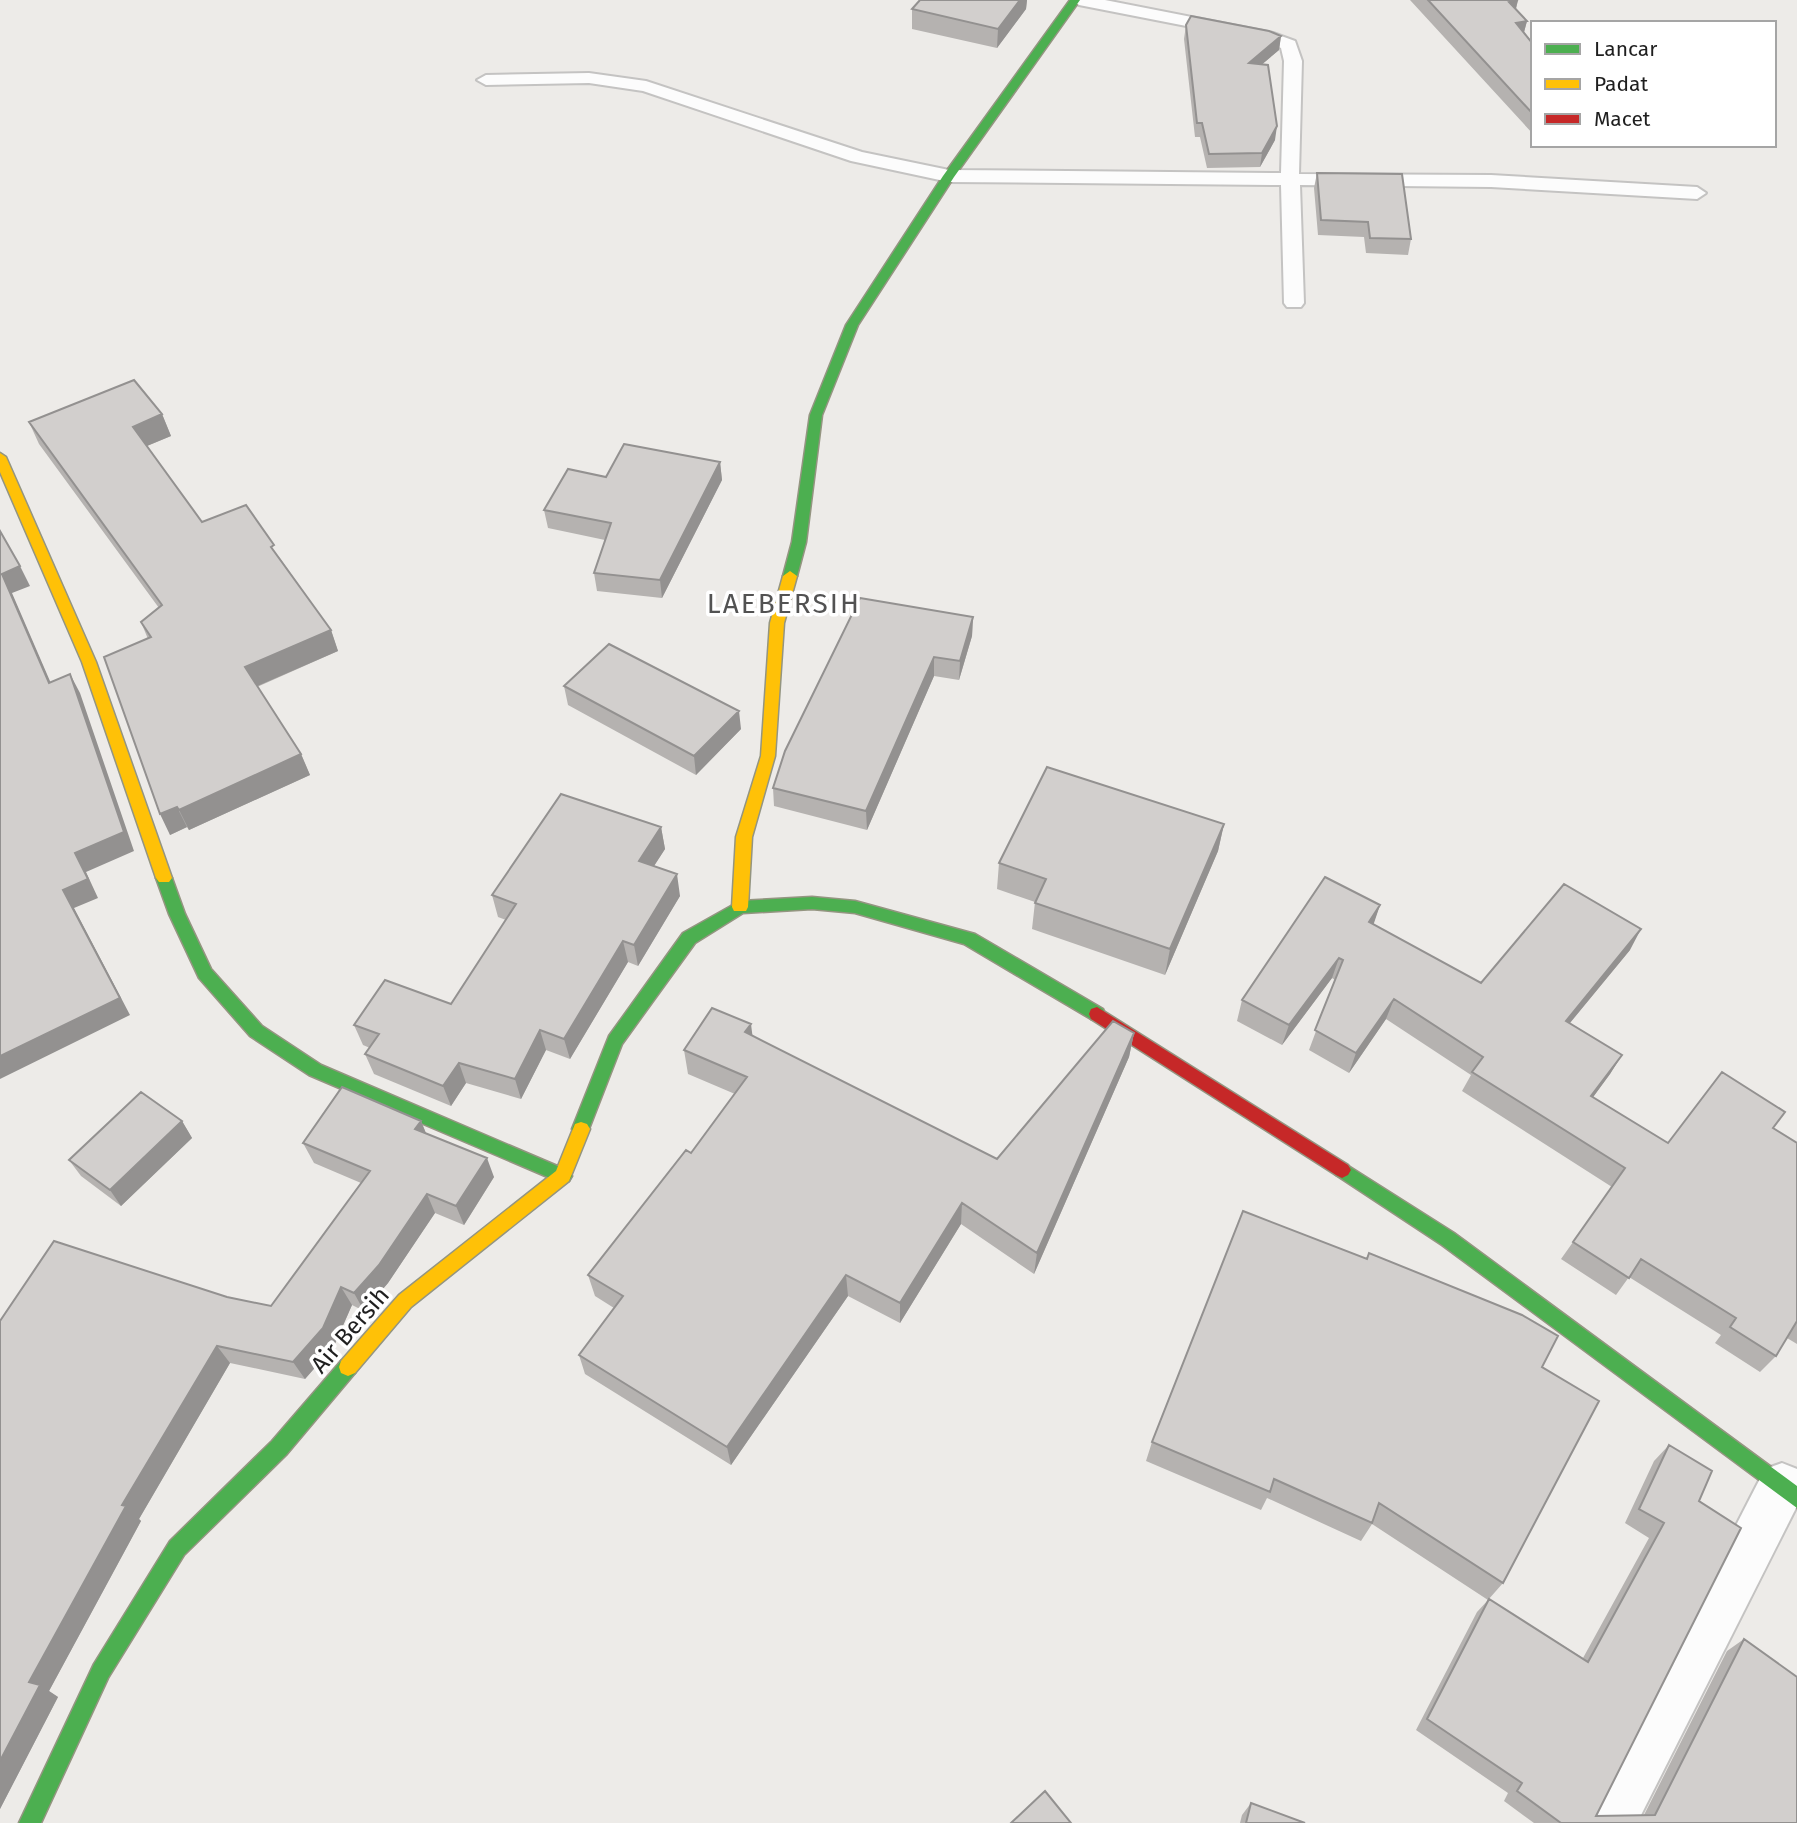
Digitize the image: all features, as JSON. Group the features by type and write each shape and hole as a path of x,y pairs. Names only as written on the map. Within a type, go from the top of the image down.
{"street":[{"path":"740,907 744,837 768,756 777,623 799,542 816,415 852,325 949,176 1077,0"},
{"path":"0,457 89,662 177,914 205,973 256,1031 315,1070 563,1176 615,1041 689,939 740,907 812,903 855,907 969,939 1138,1038 1448,1239 1790,1492 1609,1823"},
{"name":"Air Bersih","path":"30,1823 101,1671 177,1548 279,1448 405,1301 563,1176"}],"lane":[{"path":"1077,0 1273,38 1289,45 1293,61 1290,177 1294,303"},
{"path":"486,80 589,78 646,86 858,157 949,176 1290,177 1491,181 1697,193"}],"building":[{"path":"920,0 1020,0 998,29 912,9"},
{"path":"1428,0 1518,0 1509,2 1527,21 1516,23 1531,42 1531,112"},
{"path":"1191,16 1269,31 1281,36 1249,63 1268,65 1277,126 1262,153 1209,154 1202,123 1197,123 1186,25"},
{"path":"1317,173 1402,174 1411,239 1370,238 1368,222 1321,220"},
{"path":"134,380 162,414 133,427 202,522 246,505 274,545 271,547 331,630 245,667 301,754 179,810 177,807 160,814 104,657 151,637 141,622 162,605 29,422"},
{"path":"624,444 720,462 660,580 594,573 611,523 544,510 568,469 606,477"},
{"path":"0,531 20,566 2,574 49,683 70,674 124,832 75,853 88,879 63,890 120,998 0,1056"},
{"path":"860,598 973,617 960,661 934,657 866,811 773,788 785,751"},
{"path":"609,644 739,711 694,756 564,686"},
{"path":"1047,767 1224,824 1170,949 1035,903 1046,879 999,863"},
{"path":"561,794 661,827 639,861 677,874 634,945 623,941 564,1039 540,1030 515,1079 459,1063 443,1086 365,1054 379,1034 354,1025 385,980 451,1004 516,904 492,895"},
{"path":"1325,877 1380,905 1369,922 1481,983 1564,884 1641,929 1566,1021 1622,1055 1591,1096 1668,1143 1722,1072 1785,1112 1773,1128 1797,1143 1797,1321 1776,1356 1730,1327 1736,1318 1641,1259 1629,1278 1573,1242 1625,1168 1472,1072 1483,1057 1394,999 1356,1053 1315,1030 1343,960 1339,958 1289,1025 1242,1000"},
{"path":"712,1008 751,1024 745,1032 997,1159 1113,1021 1134,1033 1037,1253 962,1203 900,1303 846,1275 727,1447 579,1355 623,1296 588,1275 686,1150 691,1153 747,1077 684,1050"},
{"path":"342,1087 421,1121 415,1129 487,1158 456,1206 427,1194 379,1265 354,1293 341,1287 323,1328 293,1362 217,1346 122,1505 126,1506 29,1682 40,1685 0,1761 0,1321 54,1241 227,1297 271,1306 370,1171 303,1143"},
{"path":"141,1092 182,1121 110,1190 69,1160"},
{"path":"1243,1211 1367,1259 1369,1253 1522,1315 1558,1336 1542,1367 1599,1401 1503,1583 1379,1503 1372,1523 1274,1479 1270,1492 1152,1442"},
{"path":"1669,1445 1712,1471 1699,1501 1741,1528 1596,1816 1655,1815 1744,1639 1797,1677 1797,1823 1561,1823 1517,1791 1522,1783 1427,1719 1489,1599 1588,1662 1664,1523 1639,1509"},
{"path":"1045,1791 1071,1823 1011,1823"},
{"path":"1251,1803 1305,1823 1246,1823"}],"traffic: fast":[{"path":"790,576 799,542 816,415 852,325 949,176 1075,0"},
{"path":"164,878 177,914 205,973 256,1031 315,1070 563,1176"},
{"path":"581,1129 615,1041 689,938 740,907 812,903 855,907 969,939 1097,1014"},
{"path":"1342,1170 1448,1239 1797,1498"},
{"path":"30,1823 101,1671 177,1548 279,1448 348,1367"}],"traffic: slow":[{"path":"0,457 89,662 164,878"},
{"path":"740,907 744,837 768,756 777,623 790,576"},
{"path":"348,1367 405,1301 563,1176 581,1129"}],"traffic: jam":[{"path":"1097,1014 1342,1170"}],"district":[{"name":"LAEBERSIH","path":"784,603"}]}
